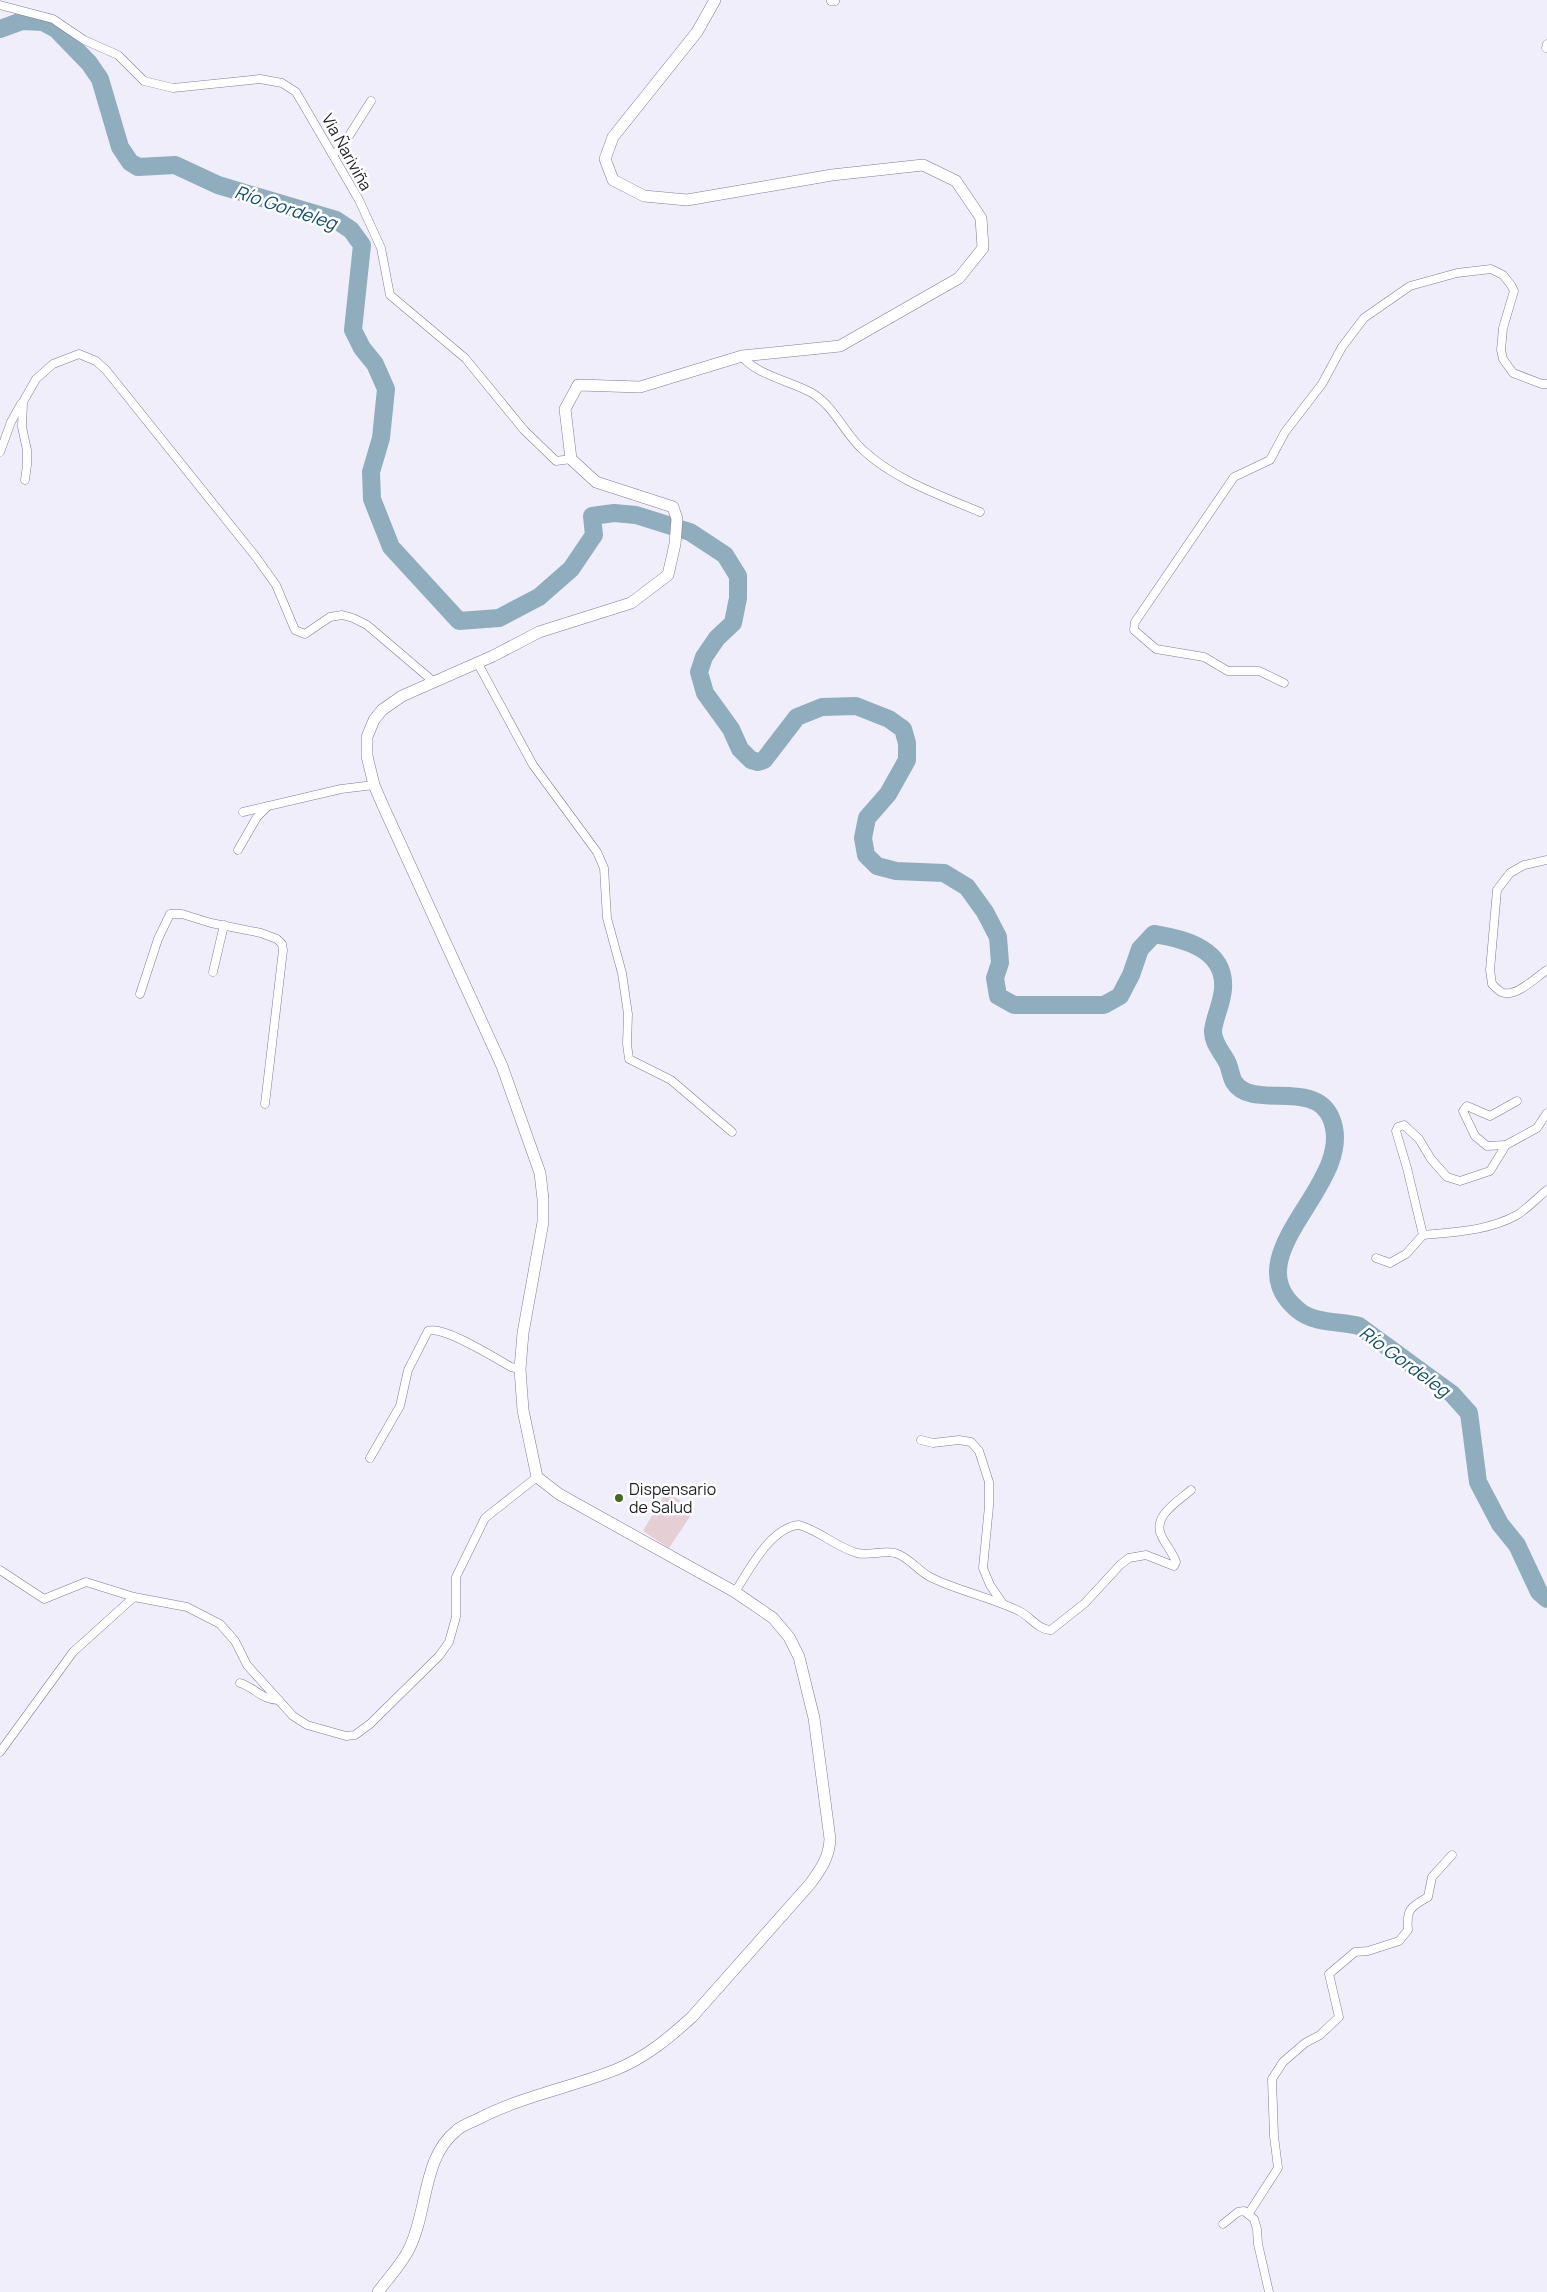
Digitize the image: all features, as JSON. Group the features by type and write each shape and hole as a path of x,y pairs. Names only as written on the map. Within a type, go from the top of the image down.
{"street":[{"path":"378,2292 409,2250 417,2229 432,2172 443,2143 456,2130 496,2109 615,2070 650,2052 692,2017 810,1884 824,1865 830,1840 814,1718 799,1657 790,1636 773,1618 735,1592 559,1494 537,1477 524,1410 520,1369 523,1333 542,1222 543,1199 540,1173 502,1066 374,785 366,756 367,737 374,720 382,710 402,696 539,632 590,614 631,603 668,575 677,520 673,507 596,482 571,459 565,409 578,385 640,387 742,356 840,346 959,278 983,248 981,218 956,181 923,165 832,175 687,200 644,196 612,180 605,159 613,137 697,32 715,0"},
{"name":"Via Ñariviña","path":"0,5 53,19 84,40 118,55 144,81 173,88 260,79 282,83 296,92 359,200 380,248 390,295 465,358 524,430 556,461 571,459"},
{"path":"332,154 340,150 371,101"},
{"path":"1284,683 1259,671 1228,671 1204,657 1156,649 1134,630 1135,622 1234,478 1270,460 1285,432 1322,384 1342,347 1364,318 1410,286 1457,273 1491,270 1503,275 1514,291 1503,328 1501,350 1503,359 1513,373 1542,384 1547,384"},
{"path":"0,452 11,422 36,379 53,364 79,354 96,361 106,370 276,585 295,630 305,634 330,617 342,615 354,618 367,624 434,682"},
{"path":"742,356 745,361 766,373 812,393 840,420 861,448 902,478 980,512"},
{"path":"22,402 22,427 27,458 26,480"},
{"path":"478,662 533,765 597,852 604,868 607,918 622,973 628,1014 627,1044 629,1059 671,1080 732,1132"},
{"path":"243,812 341,789 374,785"},
{"path":"238,850 257,816 270,805"},
{"path":"1547,860 1524,865 1510,873 1497,890 1490,970 1492,984 1502,992 1510,993 1547,970"},
{"path":"140,994 158,939 170,914 182,914 224,925 245,928 277,939 282,944 283,950 265,1104"},
{"path":"213,972 224,925"},
{"path":"1517,1101 1490,1116 1467,1106 1463,1112 1475,1136 1487,1146 1506,1145 1537,1128 1547,1113"},
{"path":"1376,1258 1390,1263 1406,1254 1423,1235 1423,1229 1396,1131 1398,1127 1404,1125 1419,1139 1431,1159 1447,1177 1460,1181 1490,1171 1506,1145"},
{"path":"1423,1235 1463,1233 1500,1222 1518,1214 1547,1190"},
{"path":"370,1458 400,1406 408,1370 428,1331 438,1330 449,1334 511,1367 520,1369"},
{"path":"921,1440 933,1443 959,1440 971,1442 980,1451 989,1482 984,1568 990,1585 1003,1604"},
{"path":"0,1570 44,1600 86,1582 134,1597 187,1607 220,1624 235,1641 247,1665 293,1716 307,1725 342,1735 355,1736 370,1724 439,1656 449,1642 456,1617 456,1577 485,1518 537,1477"},
{"path":"735,1592 766,1546 791,1525 799,1525 847,1550 859,1554 895,1553 906,1558 928,1576 980,1598 1003,1604 1023,1613 1043,1628 1051,1630 1085,1603 1120,1565 1129,1558 1146,1555 1174,1566 1174,1558 1158,1525 1162,1516 1191,1490"},
{"path":"0,1752 73,1652 134,1597"},
{"path":"240,1682 264,1697 278,1700"},
{"path":"1249,2213 1278,2168 1274,2136 1272,2079 1283,2062 1305,2043 1320,2035 1339,2017 1329,1974 1355,1952 1368,1951 1399,1941 1408,1930 1407,1917 1411,1907 1428,1896 1432,1877 1452,1855"},
{"path":"1223,2224 1238,2212 1244,2211 1249,2213 1254,2219 1269,2292"}],"shaded area":[{"path":"666,1492 695,1509 669,1548 643,1531"}],"waterway":[{"name":"Río Gordeleg","path":"0,29 22,21 43,22 56,29 89,63 100,79 120,147 130,162 138,167 175,165 218,185 336,220 351,230 362,245 353,330 362,348 375,364 386,389 381,438 371,472 372,499 391,547 459,621 499,618 539,597 571,569 594,535 592,516 614,513 636,515 690,532 725,555 738,576 738,598 733,623 717,638 704,657 699,672 705,693 731,729 740,749 751,760 758,762 764,760 797,717 822,707 856,706 889,719 903,729 907,743 907,760 888,794 867,818 863,838 866,855 877,866 896,871 944,873 967,887 985,912 998,937 1000,963 995,978 998,996 1014,1005 1104,1005 1120,996 1131,975 1140,949 1154,934 1191,943 1211,956 1218,965 1222,976 1223,989 1213,1035 1228,1064 1234,1082 1243,1090 1254,1094 1298,1097 1311,1100 1323,1106 1331,1118 1335,1143 1328,1168 1286,1242 1278,1266 1281,1288 1304,1315 1319,1320 1359,1326 1452,1394 1469,1413 1478,1482 1500,1524 1517,1545 1539,1592 1547,1599"}],"place":[{"name":"Dispensario de Salud","path":"619,1498"}]}
